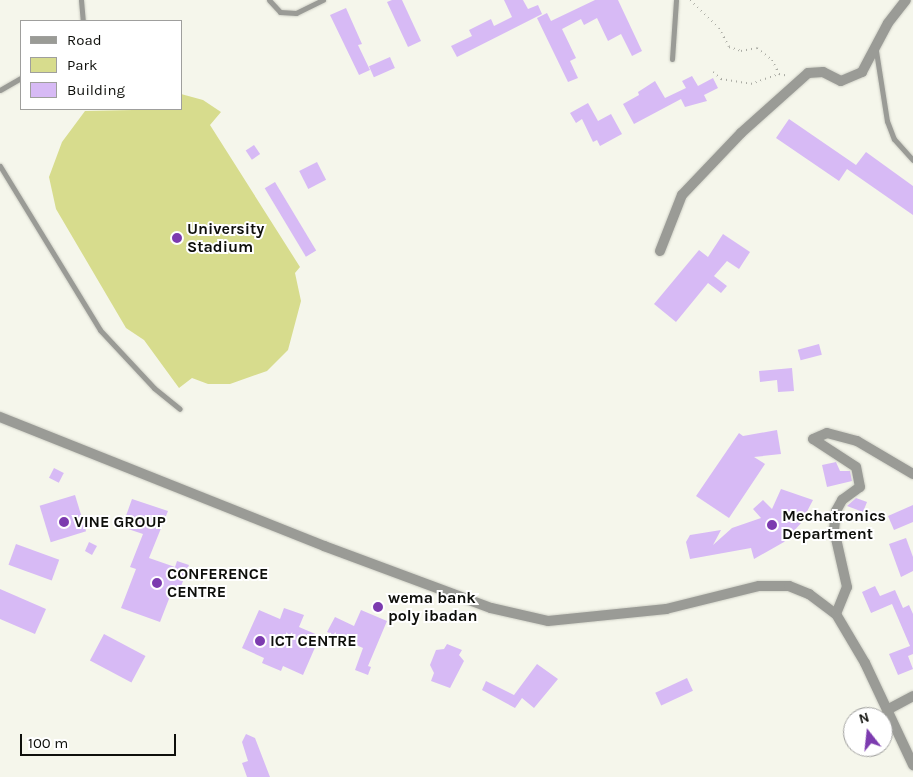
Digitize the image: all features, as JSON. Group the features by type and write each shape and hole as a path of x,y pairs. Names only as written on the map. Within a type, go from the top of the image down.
{"street":[{"path":"660,251 682,195 741,133 808,73 823,72 841,81 862,72 888,23 906,0"},
{"path":"0,417 324,546 491,608 548,621 666,609 759,586 789,586 809,594 836,614 864,663 886,707"},
{"path":"836,614 847,586 834,530 836,511 842,500 860,487 856,467 813,439 827,433 857,442 913,474"},
{"path":"893,707 913,696"},
{"path":"893,723 913,765"}],"lane":[{"path":"81,0 83,20"},
{"path":"269,0 280,12 296,13 323,0"},
{"path":"672,59 676,0"},
{"path":"875,48 887,121 894,139 913,160"},
{"path":"0,90 20,79"},
{"path":"0,166 100,330 154,388 180,409"}],"path":[{"path":"690,0 719,28 729,47 742,51 758,48 772,60 779,74"},
{"path":"713,72 721,79 751,84 779,74 793,76 808,73"}],"green space":[{"name":"University Stadium","path":"182,94 203,100 221,112 210,125 300,267 295,273 301,301 288,350 267,371 230,384 208,384 192,378 179,388 144,340 126,328 56,209 49,177 62,142 85,111 182,110"}],"building":[{"path":"402,0 421,41 408,47 387,2"},
{"path":"504,0 523,0 528,9 538,5 542,14 457,57 451,46 472,36 469,30 491,19 494,26 512,17"},
{"path":"595,0 618,0 642,51 632,56 621,34 608,41 597,18 584,25 581,19 562,29 576,58 570,61 578,78 568,82 537,18 547,13 551,21"},
{"path":"346,8 362,44 358,45 370,70 359,75 330,15"},
{"path":"390,57 395,68 374,77 369,66"},
{"path":"692,76 698,86 713,78 718,88 704,95 707,101 685,107 681,99 634,124 623,104 639,95 638,92 655,81 665,98 686,88 682,81"},
{"path":"588,103 598,121 611,114 622,134 600,146 597,140 593,142 582,119 576,123 570,113"},
{"path":"789,119 856,165 866,152 913,186 913,215 847,169 839,181 776,138"},
{"path":"254,145 260,154 252,160 246,151"},
{"path":"317,162 326,180 308,189 299,171"},
{"path":"275,182 316,251 306,257 265,188"},
{"path":"723,234 750,252 739,269 727,261 714,276 727,286 721,293 708,283 676,322 654,304 699,250 708,257"},
{"path":"819,344 822,355 801,360 798,350"},
{"path":"792,368 794,391 778,392 777,380 760,382 759,371"},
{"path":"777,430 781,454 754,457 765,464 729,518 696,496 739,433 743,436"},
{"path":"836,462 840,471 850,471 852,481 827,487 822,465"},
{"path":"54,468 64,473 59,483 49,478"},
{"name":"Mechatronics Department","path":"781,489 813,500 801,523 784,542 754,559 751,548 690,559 686,542 690,535 721,530 713,545 732,528 761,518 753,509 763,500 772,509"},
{"name":"VINE GROUP","path":"75,495 86,531 51,542 40,506"},
{"path":"856,498 867,502 863,512 847,506"},
{"name":"CONFERENCE CENTRE","path":"132,499 168,511 149,558 175,567 177,561 189,565 180,589 174,586 160,622 121,608 136,569 130,567 143,534 122,527"},
{"path":"913,505 913,522 894,530 888,516"},
{"path":"906,538 913,557 913,571 901,577 889,544"},
{"path":"89,542 97,546 92,555 85,551"},
{"path":"16,544 59,560 52,580 8,565"},
{"path":"875,586 880,596 895,590 903,608 909,605 913,614 913,654 908,656 913,669 898,675 889,654 910,646 892,604 871,613 862,592"},
{"path":"0,589 46,609 35,634 0,619"},
{"name":"ICT CENTRE","path":"284,608 304,615 299,627 320,636 303,675 283,666 281,671 262,663 264,658 242,648 259,610 280,619"},
{"path":"361,610 387,621 368,666 371,667 368,675 355,670 363,648 327,632 335,617 354,626"},
{"path":"104,634 145,656 131,683 90,660"},
{"path":"447,644 462,650 459,655 464,661 450,688 431,681 434,673 430,665 436,650 444,649"},
{"path":"537,664 558,679 534,708 522,698 515,708 482,690 486,681 514,695"},
{"path":"687,678 693,691 661,705 655,693"},
{"path":"246,734 255,738 270,777 247,777 242,763 248,761 242,742"}],"place":[{"name":"University Stadium","path":"177,238"},
{"name":"VINE GROUP","path":"64,522"},
{"name":"Mechatronics Department","path":"772,525"},
{"name":"CONFERENCE CENTRE","path":"157,583"},
{"name":"wema bank poly ibadan","path":"378,607"},
{"name":"ICT CENTRE","path":"260,641"}]}
